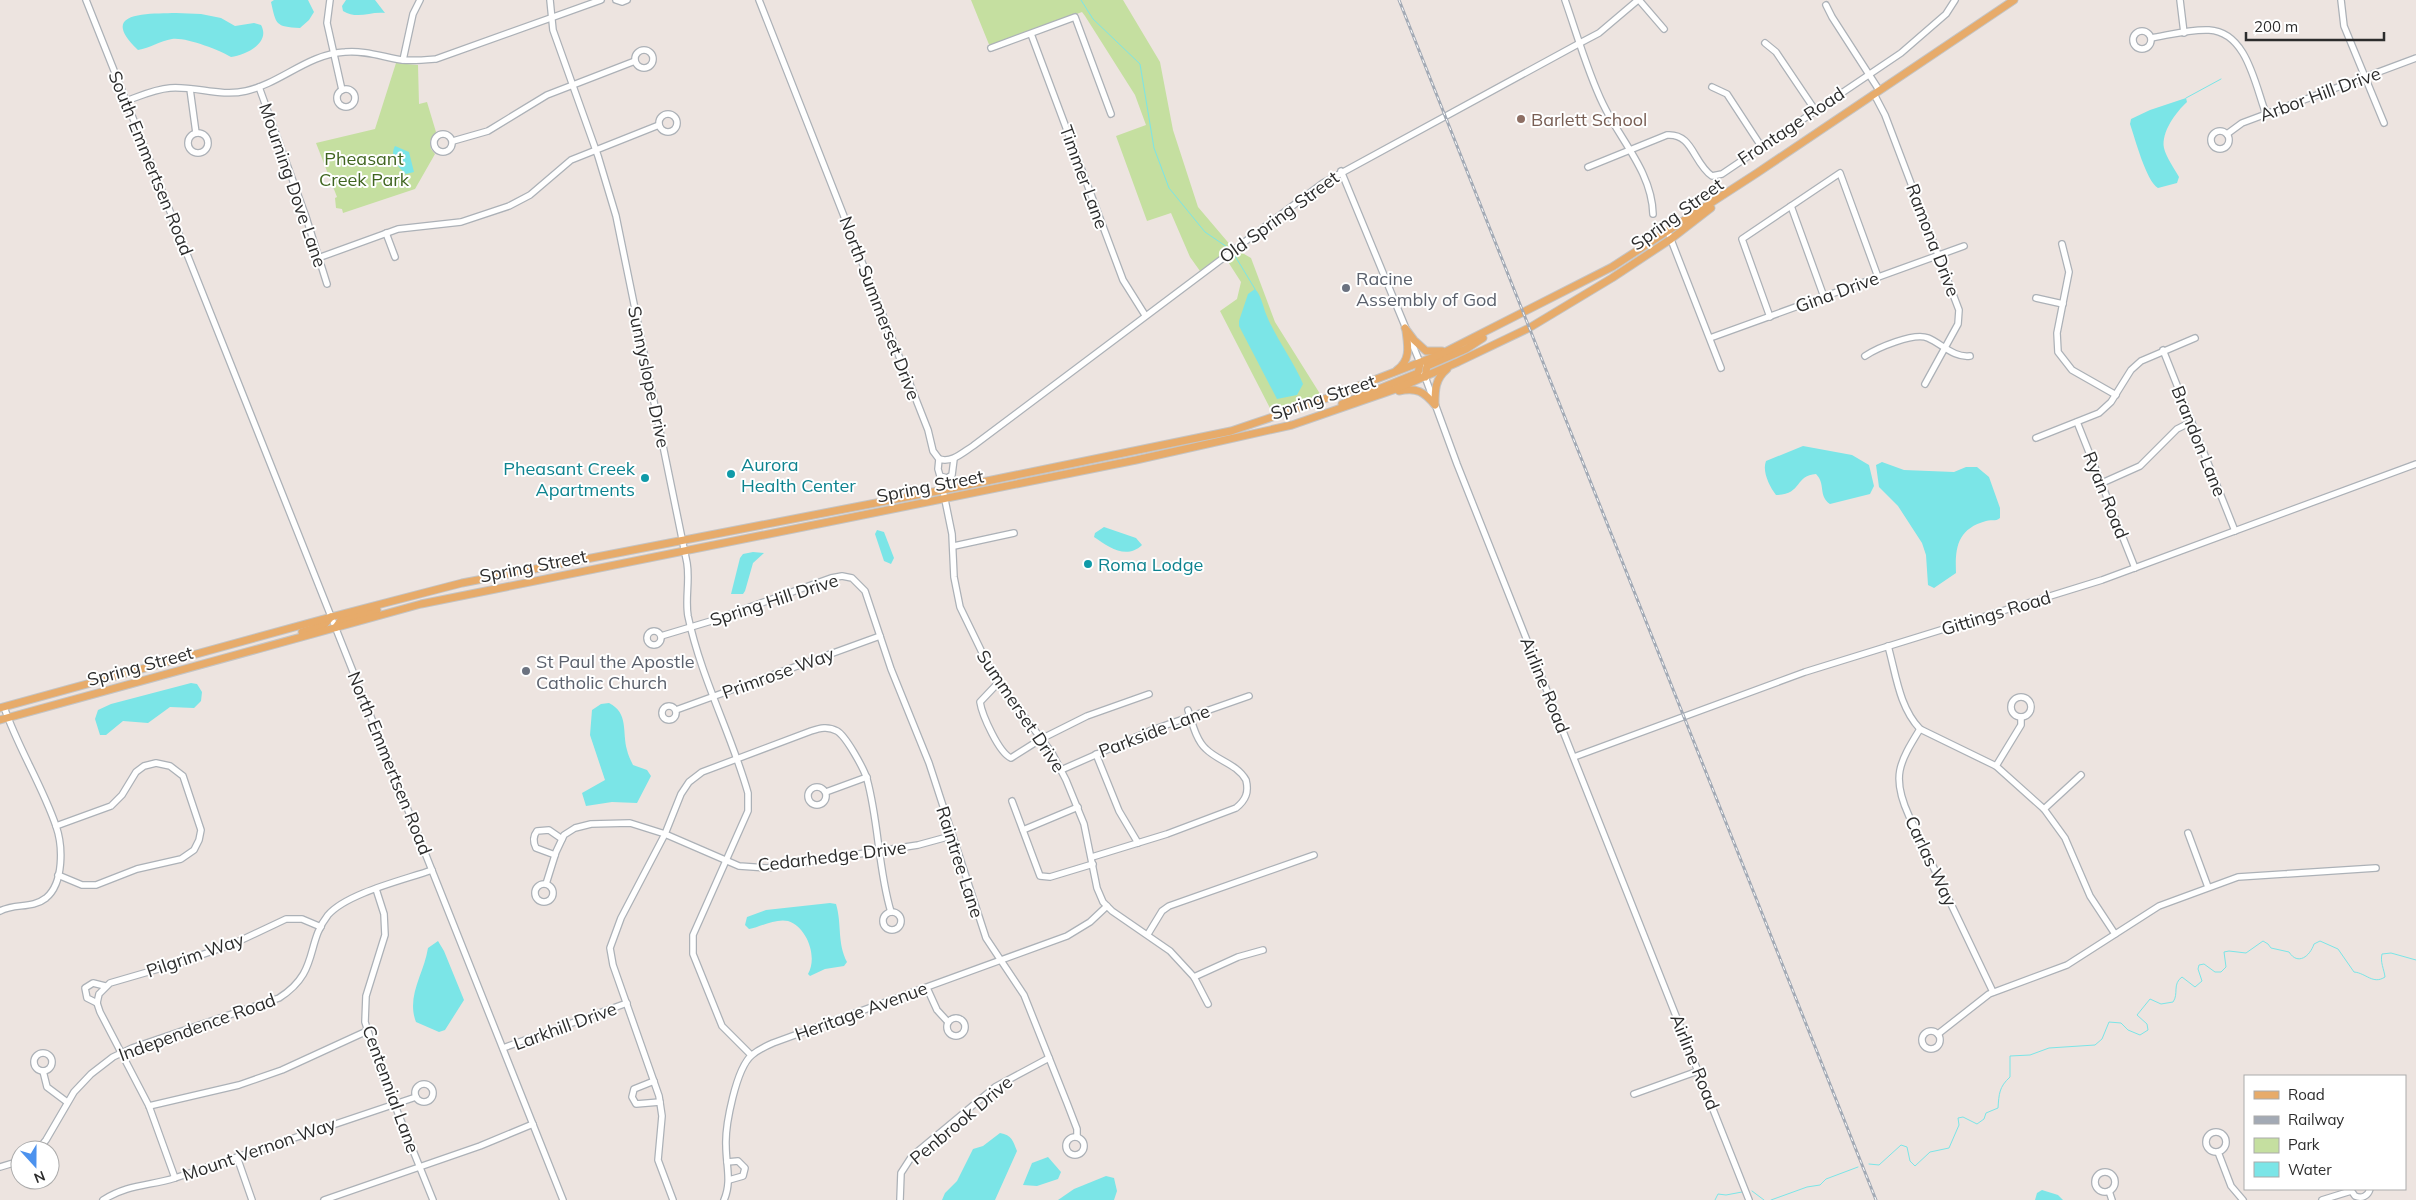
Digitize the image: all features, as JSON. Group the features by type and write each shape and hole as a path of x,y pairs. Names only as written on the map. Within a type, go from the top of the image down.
{"main road":[{"name":"Spring Street","path":"4,719 390,612 517,584 1215,444 1311,419 1382,394 1454,364 1537,324 1581,298 1757,173 2014,0"},
{"name":"Spring Street","path":"2,708 331,617 462,583 943,490 1231,431 1420,364 1500,326 1669,235"},
{"path":"1425,376 1428,366 1474,344 1500,326"},
{"path":"1405,328 1420,346 1426,350 1435,352 1460,345"},
{"path":"1388,376 1400,368 1407,359 1405,328"},
{"path":"1311,419 1372,391 1418,373 1420,364"},
{"path":"1436,405 1435,389 1438,379 1454,364"},
{"path":"1382,394 1407,389 1418,390 1426,394 1436,405"},
{"path":"611,554 613,565"},
{"path":"515,573 517,584"},
{"path":"336,627 341,620 382,608 387,603 390,612"},
{"path":"273,633 276,644 287,636 324,625 330,622 331,617"},
{"path":"161,664 164,675"}],"street":[{"name":"South Emmertsen Road","path":"86,0 215,326"},
{"path":"330,0 327,23 342,90"},
{"path":"404,60 413,14 420,0"},
{"name":"Sunnyslope Drive","path":"550,0 550,18 596,149 616,216 685,551 689,579 687,610 691,628 748,793 749,805 727,861"},
{"path":"126,101 162,89 190,89 231,93 259,87 318,58 333,53 364,52 404,60 444,57 601,0"},
{"path":"616,0 622,2 627,0"},
{"name":"North Summerset Drive","path":"759,0 928,430 933,451 939,459 938,470 940,476 947,478 952,475 954,459"},
{"path":"1564,0 1603,105 1630,150 1653,200 1653,214"},
{"path":"1638,0 1664,29"},
{"name":"Old Spring Street","path":"954,459 1341,171 1580,43 1598,32 1638,0"},
{"name":"Frontage Road","path":"1630,150 1667,135 1676,134 1683,138 1706,172 1712,176 1722,174 1913,43 1946,14 1955,0"},
{"path":"2180,0 2184,33"},
{"path":"2341,0 2344,26 2384,123"},
{"name":"Ramona Drive","path":"1826,5 1869,74 1877,92 1960,314 1958,324 1925,384"},
{"path":"991,48 1075,17 1111,114"},
{"path":"2151,38 2208,30 2220,32 2238,44 2244,54 2266,114"},
{"name":"Timmer Lane","path":"1031,34 1123,280 1146,315"},
{"path":"1765,43 1776,52 1814,110"},
{"name":"Arbor Hill Drive","path":"2227,134 2242,123 2416,58"},
{"path":"453,141 488,131 538,100 572,85 635,62"},
{"name":"Mourning Dove Lane","path":"259,87 306,217 327,284"},
{"path":"1712,87 1727,94 1761,146"},
{"path":"190,89 196,133"},
{"path":"318,258 398,229 461,222 509,206 530,195 564,164 596,149 659,125"},
{"path":"1588,167 1630,150"},
{"name":"Airline Road","path":"1341,171 1425,376 1749,1200"},
{"path":"1770,316 1742,239 1840,173 1878,277"},
{"path":"1791,206 1824,297"},
{"path":"386,233 395,257"},
{"path":"1669,235 1721,368"},
{"path":"2062,244 2069,272 2056,339 2061,358 2072,370 2116,396"},
{"name":"Gina Drive","path":"1710,338 1964,246"},
{"path":"2036,298 2063,304"},
{"name":"North Emmertsen Road","path":"215,326 563,1200"},
{"path":"1865,356 1872,351 1918,336 1961,357 1970,356"},
{"path":"2036,438 2098,413 2116,396 2135,365 2163,350 2195,338"},
{"name":"Brandon Lane","path":"2163,350 2235,531"},
{"name":"Ryan Road","path":"2077,422 2135,568"},
{"path":"2102,483 2140,466 2176,429 2191,422"},
{"path":"939,459 946,461 954,459"},
{"name":"Gittings Road","path":"1574,757 1805,672 2135,568 2416,464"},
{"name":"Summerset Drive","path":"943,490 954,546 954,577 960,607 982,657 998,683 1041,739 1061,770 1078,807 1102,902 1170,951 1194,976 1208,1004"},
{"path":"954,546 1014,533"},
{"name":"Spring Hill Drive","path":"661,636 691,628 831,578 842,576 856,580"},
{"name":"Raintree Lane","path":"856,580 866,591 890,669 924,751 986,938 1024,995 1077,1129 1077,1137"},
{"name":"Primrose Way","path":"676,710 880,636"},
{"path":"1888,646 1906,712 1920,729 1996,766 2044,809 2065,838 2090,896 2115,934"},
{"path":"998,683 980,702 981,710 1005,756 1011,758 1041,739 1087,716 1149,694"},
{"name":"Parkside Lane","path":"1061,770 1189,713 1250,696"},
{"path":"0,911 16,905 28,906 40,903 55,888 60,849 56,826 4,719 2,708"},
{"path":"1012,801 1040,876 1050,877 1236,808 1247,796 1247,785 1243,774 1206,749 1200,741 1189,713"},
{"path":"1996,766 2021,725 2021,717"},
{"path":"673,1200 658,1160 662,1116 660,1102 613,965 610,948 621,918 665,834 680,794 689,782 702,772 818,729 834,730 843,736 867,777 878,851 891,912"},
{"name":"Carlas Way","path":"1920,729 1902,759 1898,772 1898,785 1909,816 1993,992"},
{"path":"1096,754 1119,811 1138,843"},
{"path":"56,826 111,806 124,793 133,775 144,766 156,763 166,764 183,776 200,830 196,846 187,856 172,862 137,869 96,885 82,885 58,875"},
{"path":"2044,809 2081,775"},
{"path":"826,792 867,777"},
{"path":"1023,830 1078,807"},
{"name":"Cedarhedge Drive","path":"562,839 575,828 610,822 630,823 665,834 739,866 767,868 918,845 951,836"},
{"path":"546,884 562,839 548,830 537,831 534,842 536,848 555,855"},
{"path":"2188,833 2208,887"},
{"path":"1148,934 1156,920 1169,906 1314,855"},
{"path":"724,1200 729,1180 726,1124 739,1079 751,1055 722,1026 693,954 693,935 727,861"},
{"path":"1938,1034 1993,992 2067,965 2159,906 2208,887 2248,876 2376,868"},
{"name":"Independence Road","path":"46,1140 67,1102 91,1074 121,1053 279,998 294,986 305,972 321,927 329,914 340,904 432,870"},
{"name":"Centennial Lane","path":"376,890 384,914 386,935 366,996 364,1011 367,1031 433,1200"},
{"name":"Heritage Avenue","path":"751,1055 772,1043 1067,936 1090,922 1107,906"},
{"name":"Pilgrim Way","path":"97,1003 87,998 85,988 93,983 105,986 233,944 286,919 302,919 321,927"},
{"path":"1194,976 1238,957 1263,950"},
{"path":"105,986 99,994 97,1003 149,1106 175,1178"},
{"path":"927,988 936,1010 948,1022"},
{"name":"Larkhill Drive","path":"503,1048 627,1003"},
{"path":"149,1106 218,1091 256,1079 307,1060 367,1031"},
{"name":"Penbrook Drive","path":"900,1200 901,1173 912,1156 995,1087 1049,1058"},
{"path":"43,1071 47,1087 67,1102"},
{"path":"1634,1094 1698,1071"},
{"path":"654,1081 634,1089 632,1097 636,1104 660,1102"},
{"name":"Mount Vernon Way","path":"103,1200 115,1193 142,1184 175,1178 416,1096"},
{"path":"324,1200 480,1146 533,1124"},
{"path":"2218,1152 2231,1186 2243,1200"},
{"path":"237,1157 252,1200"},
{"path":"727,1162 738,1161 745,1168 743,1176 729,1180"},
{"path":"2322,1200 2351,1190 2355,1196 2361,1197 2367,1194 2369,1190"},
{"path":"2109,1191 2112,1200"}],"green space":[{"path":"971,0 1123,0 1160,62 1173,130 1198,207 1232,247 1251,258 1275,322 1322,397 1273,414 1220,311 1237,299 1241,282 1223,254 1200,271 1190,257 1171,213 1147,221 1116,136 1146,125 1135,95 1082,12 990,47"},
{"name":"Pheasant Creek Park","path":"396,63 418,65 419,104 427,102 436,132 430,141 431,149 435,154 415,189 343,213 342,209 336,208 335,198 337,197 316,143 375,129"}],"water":[{"path":"274,0 308,0 314,12 309,20 300,28 286,27 276,20 271,2"},
{"path":"346,0 375,0 385,13 348,14 343,11 342,6"},
{"path":"176,13 201,14 221,18 235,26 254,23 261,25 263,37 260,43 250,51 231,57 202,45 178,39 168,40 138,50 127,37 123,28 125,21 131,17"},
{"path":"2186,98 2187,102 2178,111 2167,129 2164,142 2166,155 2179,177 2177,183 2158,188 2149,177 2145,168 2130,124 2131,119 2150,110"},
{"path":"395,146 409,152 414,172 406,174 397,165 393,154"},
{"path":"1255,289 1279,341 1303,384 1297,395 1277,399 1239,326 1248,294"},
{"path":"1803,446 1852,455 1869,465 1874,486 1870,494 1830,504 1824,497 1821,482 1816,474 1809,475 1790,492 1776,495 1767,478 1766,461"},
{"path":"1882,462 1904,470 1954,472 1966,467 1977,467 1989,477 2000,508 2000,518 1976,525 1964,534 1957,548 1956,573 1934,588 1928,585 1926,555 1922,543 1898,506 1879,487 1876,465"},
{"path":"1104,527 1136,538 1142,545 1136,549 1124,552 1112,548 1094,537 1095,533"},
{"path":"877,530 884,532 894,558 891,564 884,561 875,534"},
{"path":"753,552 764,553 753,563 743,594 731,594 740,558 743,554"},
{"path":"191,683 197,684 202,692 201,701 194,708 170,707 148,723 123,721 106,735 100,735 95,719 98,710 111,704"},
{"path":"609,703 620,712 624,724 627,750 633,765 647,770 651,776 637,803 612,802 586,806 582,793 605,780 590,735 592,710 601,704"},
{"path":"830,903 836,904 842,948 847,962 844,966 825,969 810,976 808,974 812,959 809,943 801,929 795,924 783,920 749,929 745,925 747,917 766,910"},
{"path":"438,941 464,1000 445,1030 439,1032 416,1022 413,1012 414,994 428,948"},
{"path":"1000,1133 1010,1137 1017,1151 995,1200 942,1200 945,1193 957,1181 973,1149 983,1146"},
{"path":"1048,1157 1061,1172 1058,1179 1037,1186 1023,1185 1032,1163"},
{"path":"1106,1176 1114,1178 1117,1191 1114,1200 1058,1200 1074,1189"},
{"path":"2042,1190 2058,1195 2063,1200 2035,1200 2037,1193"}],"waterway":[{"path":"1081,0 1093,19 1140,64 1154,148 1169,188 1205,232 1227,247"},
{"path":"2186,98 2221,79"},
{"path":"1235,256 1255,289"},
{"path":"1869,1164 1879,1165 1901,1145 1907,1147 1910,1161 1915,1166 1930,1152 1949,1148 1959,1125 1958,1118 1963,1117 1977,1124 1984,1119 1986,1113 1998,1108 2000,1091 2010,1077 2010,1056 2030,1055 2049,1048 2095,1045 2102,1039 2109,1022 2121,1023 2128,1030 2140,1035 2148,1030 2147,1024 2137,1015 2150,999 2161,1004 2173,1002 2176,996 2177,983 2182,977 2195,987 2202,981 2198,969 2199,965 2204,964 2215,972 2221,972 2226,967 2224,952 2246,953 2263,941 2271,948 2289,952 2292,956 2300,959 2310,952 2314,944 2320,941 2338,949 2354,972 2377,980 2385,977 2382,954 2391,953 2416,960"},
{"path":"1771,1200 1807,1187 1820,1185 1826,1179 1858,1167"},
{"path":"1752,1191 1764,1200"},
{"path":"1715,1200 1718,1194 1726,1195 1742,1192"}],"railway":[{"path":"1399,0 1876,1200"}],"place":[{"name":"Barlett School","path":"1521,119"},
{"name":"Racine Assembly of God","path":"1346,288"},
{"name":"Aurora Health Center","path":"731,474"},
{"name":"Pheasant Creek Apartments","path":"645,478"},
{"name":"Roma Lodge","path":"1088,564"},
{"name":"St Paul the Apostle Catholic Church","path":"526,671"}]}
